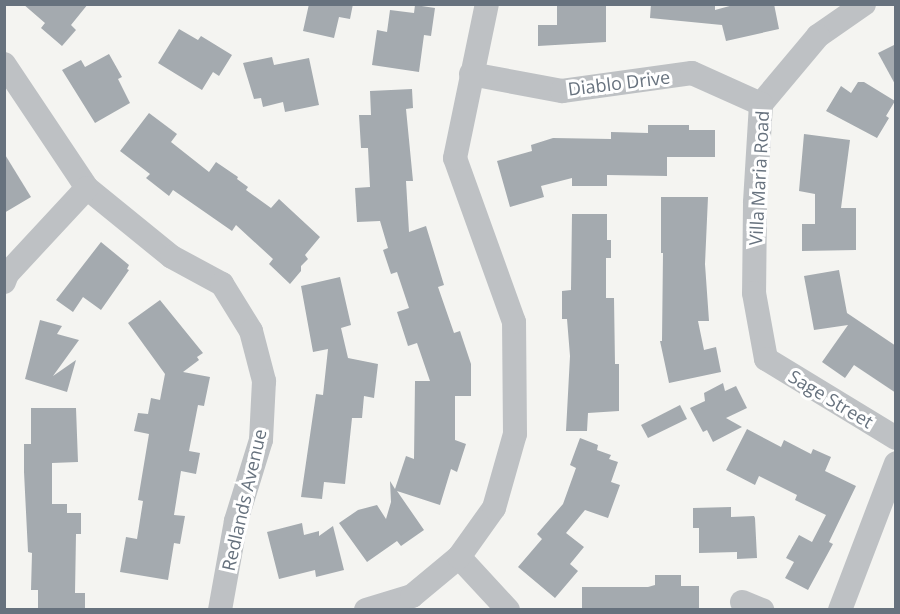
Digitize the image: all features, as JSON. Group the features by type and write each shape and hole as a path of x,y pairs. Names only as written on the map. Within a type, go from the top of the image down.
{"street":[{"path":"366,609 412,596 459,557 494,508 514,434 514,322 455,158 487,4"},
{"name":"Villa Maria Road","path":"766,359 754,293 755,203 761,104 818,36 864,4"},
{"name":"Redlands Avenue","path":"4,64 87,188 172,257 222,284 251,331 264,381 261,440 236,521 220,609"},
{"name":"Diablo Drive","path":"471,74 562,91 692,73 761,104"},
{"path":"4,282 7,274 87,188"},
{"name":"Sage Street","path":"766,359 896,438"},
{"path":"840,609 896,463"},
{"path":"459,557 508,609"}],"building":[{"path":"23,4 88,4 71,25 76,30 62,46 41,28 45,23"},
{"path":"309,4 353,4 350,19 339,17 334,38 303,31"},
{"path":"557,4 606,4 606,42 538,46 538,25 557,25"},
{"path":"651,4 715,4 715,10 737,4 774,4 779,29 726,41 722,25 650,18"},
{"path":"415,5 435,8 431,36 424,35 419,72 372,65 377,30 387,32 390,10 414,13"},
{"path":"179,29 198,40 201,36 232,55 219,76 213,72 202,90 158,63"},
{"path":"896,44 896,86 878,53"},
{"path":"109,54 122,77 118,79 130,103 95,123 62,70 81,60 85,67"},
{"path":"272,57 274,65 309,58 319,105 285,112 283,102 263,107 261,98 254,99 243,63"},
{"path":"858,82 864,82 895,101 886,116 889,118 877,138 826,111 841,86 851,93"},
{"path":"412,89 413,108 406,109 413,181 406,181 409,232 426,226 444,285 438,287 454,333 460,331 471,364 471,396 455,396 455,440 466,444 457,472 451,469 440,505 397,491 424,530 401,546 397,541 367,562 339,523 358,510 377,505 386,519 391,502 390,481 395,489 406,456 414,459 415,381 430,381 417,343 408,346 397,312 409,308 397,272 391,274 383,250 388,248 380,221 357,222 355,188 370,187 368,148 361,148 359,115 371,115 370,91"},
{"path":"149,113 177,134 171,142 209,172 216,162 238,177 237,179 248,187 246,190 271,208 279,199 320,237 305,255 308,259 290,284 269,264 273,259 236,225 232,231 173,190 169,196 146,178 150,174 120,151"},
{"path":"648,125 689,125 689,130 715,130 715,157 667,157 667,176 607,175 607,186 572,186 572,178 541,186 544,197 510,207 497,161 532,151 531,145 553,138 611,139 611,132 648,133"},
{"path":"804,134 850,140 841,208 856,208 856,250 802,251 802,224 815,224 815,194 799,191"},
{"path":"4,153 31,197 4,213"},
{"path":"661,197 708,197 705,264 709,321 698,321 704,350 716,347 721,372 669,383 660,341 662,341 663,253 661,253"},
{"path":"572,214 607,214 607,240 611,240 611,258 606,258 606,298 614,298 615,364 619,364 619,411 588,413 587,431 566,431 570,356 567,319 562,319 562,291 571,290"},
{"path":"101,242 129,265 127,269 129,270 101,310 83,297 73,312 56,300"},
{"path":"839,270 847,313 896,346 896,393 854,365 845,378 822,362 848,325 814,330 804,276"},
{"path":"340,277 351,325 341,328 348,358 378,364 374,398 364,396 362,418 352,418 345,484 324,482 322,499 301,497 316,394 323,395 328,349 313,352 301,286"},
{"path":"160,300 203,353 197,357 199,360 183,372 210,377 204,406 198,405 189,451 200,453 196,474 181,471 174,515 185,516 180,544 174,543 168,580 120,572 126,537 137,539 143,501 138,500 149,434 134,431 138,413 148,414 151,398 160,400 165,374 128,323"},
{"path":"40,320 62,326 57,334 79,340 53,376 76,360 67,392 25,379"},
{"path":"723,383 725,391 736,386 747,408 726,418 742,427 713,442 707,430 703,432 690,408 705,401 704,393"},
{"path":"680,405 687,419 648,438 641,425"},
{"path":"31,408 76,408 78,462 52,463 52,504 67,504 67,513 81,513 81,534 76,534 75,593 85,593 85,609 38,609 38,590 31,590 32,553 28,552 24,444 31,444"},
{"path":"747,429 781,447 784,440 811,454 813,449 831,457 825,471 856,486 829,542 833,544 808,590 785,578 794,562 786,558 799,535 812,542 826,515 795,500 797,495 759,476 755,485 726,470"},
{"path":"580,438 598,445 597,450 611,455 609,459 618,462 611,482 620,485 608,518 585,510 566,533 584,547 570,564 578,571 555,598 518,567 542,539 537,534 563,504 576,468 570,465"},
{"path":"731,507 731,517 754,516 757,558 737,559 737,552 699,553 699,528 693,528 693,508"},
{"path":"302,523 304,535 319,531 319,536 333,526 344,570 316,577 315,570 279,579 267,532"},
{"path":"655,575 681,575 681,586 699,586 699,609 582,609 582,587 648,587 655,585"}]}
